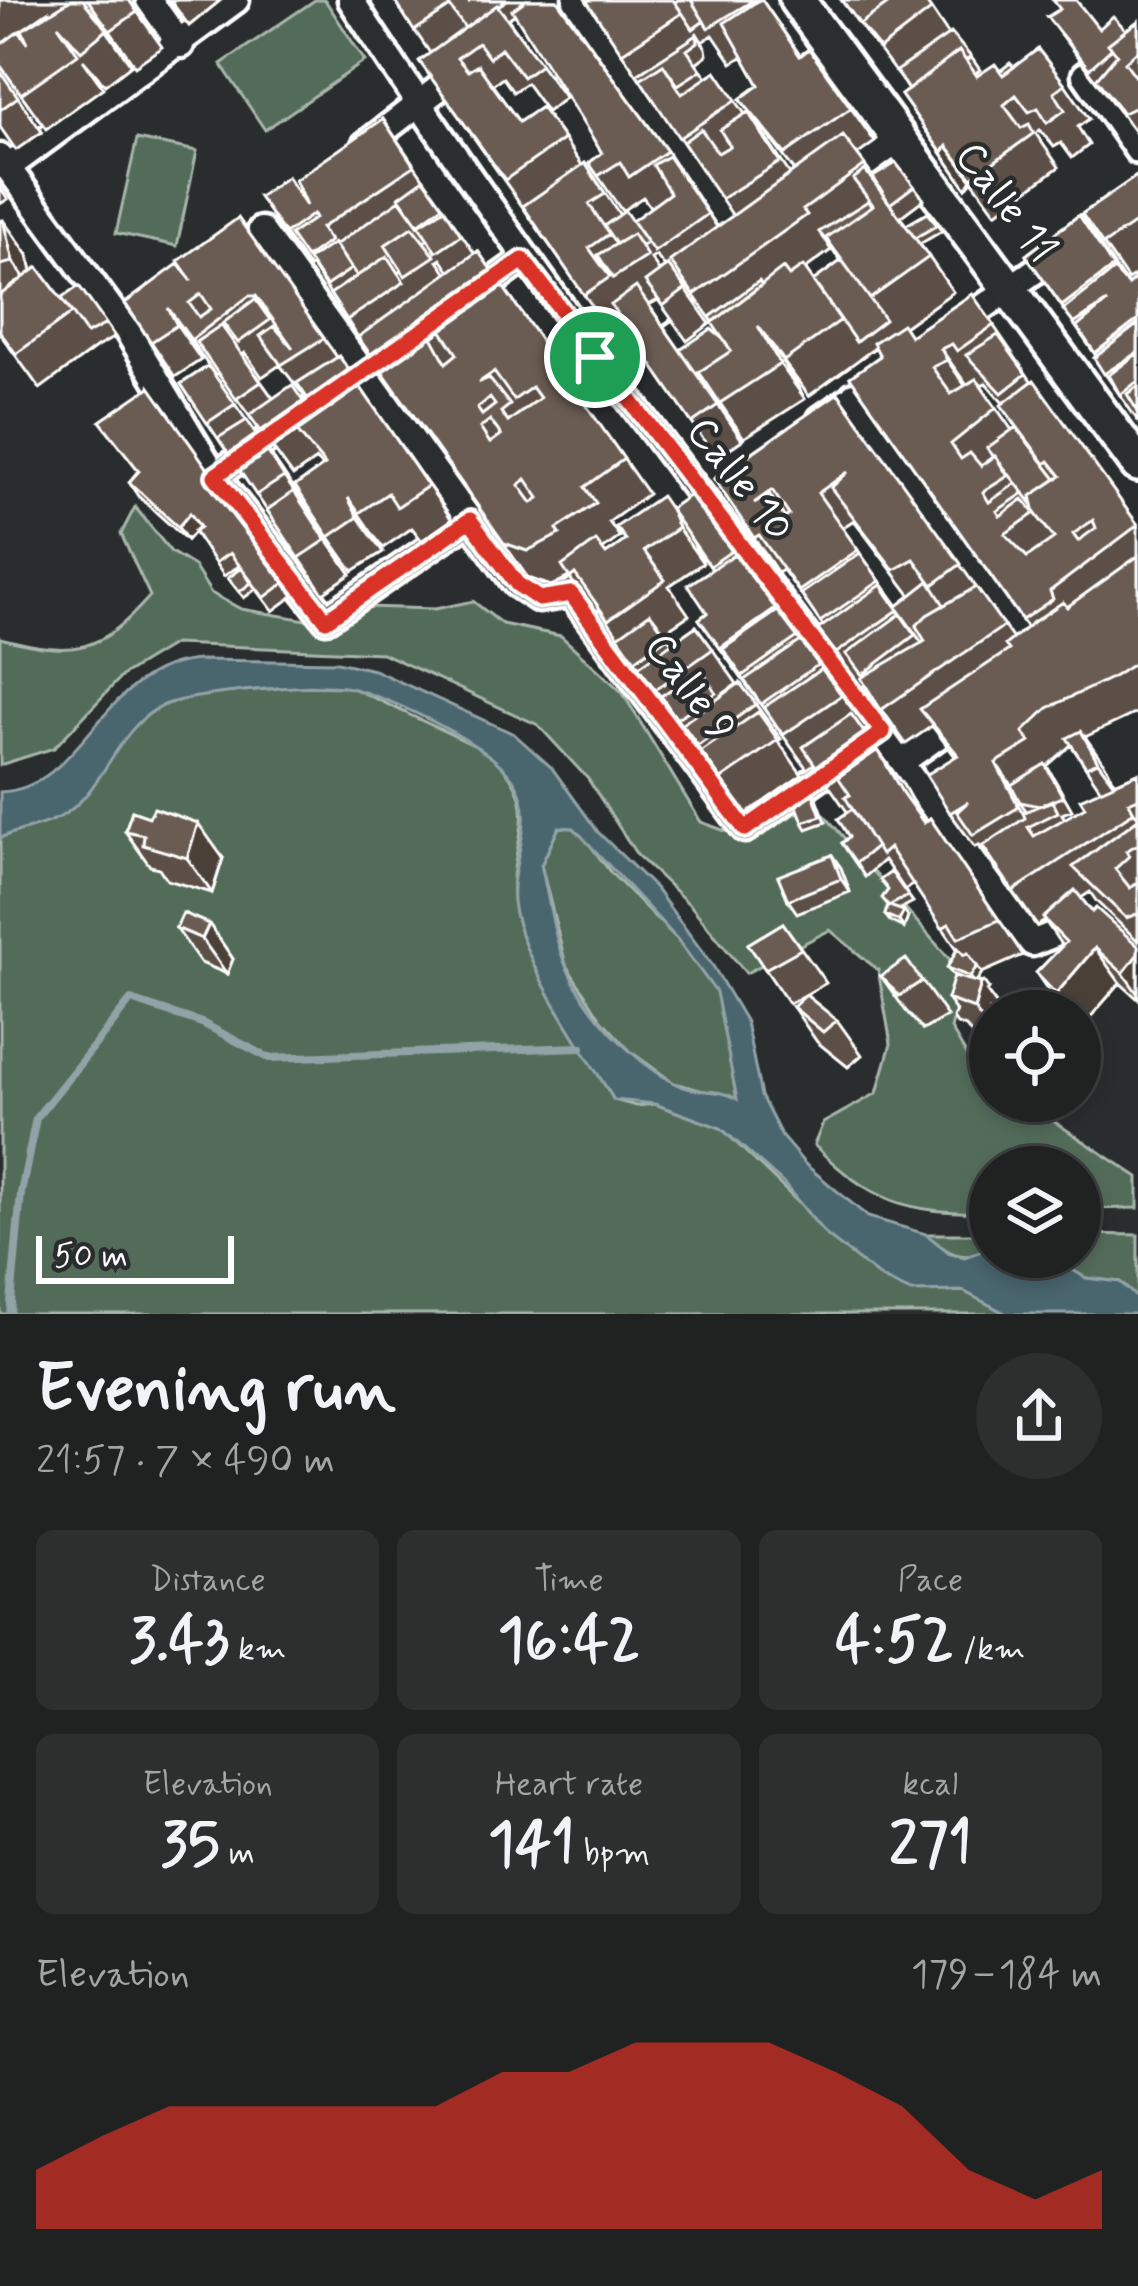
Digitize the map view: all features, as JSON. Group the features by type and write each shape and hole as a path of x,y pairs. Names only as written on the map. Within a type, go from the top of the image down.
{"street":[{"path":"149,0 181,45"},
{"path":"236,0 181,45 4,162 137,325 215,476 326,620 470,520"},
{"name":"Calle 10","path":"351,0 523,260 883,732 1032,943 1100,925"},
{"path":"576,0 758,241 595,357"},
{"name":"Calle 11","path":"796,0 1013,288 1138,464"},
{"path":"347,159 488,51"},
{"path":"1085,74 1138,151"},
{"path":"824,194 900,140"},
{"path":"260,230 377,365 470,520 517,584 539,599 571,594 628,553"},
{"path":"798,434 1084,236"},
{"path":"445,316 523,260"},
{"path":"215,476 377,365"},
{"path":"854,395 1044,660"},
{"name":"Calle 9","path":"571,594 745,829 883,732"},
{"path":"903,761 991,698"}],"green space":[{"path":"315,0 325,0 365,61 265,130 221,64"},
{"path":"137,139 197,151 177,246 116,233"},
{"path":"135,507 171,552 194,566 211,593 241,609 330,624 366,607 435,609 473,601 502,624 561,636 622,692 701,822 750,840 814,803 964,976 951,1029 969,1059 969,1122 1055,1122 1091,1146 969,1146 969,1211 913,1207 854,1180 814,1145 823,1123 877,1093 891,1044 878,970 830,930 746,973 691,906 637,855 588,779 538,725 382,653 174,644 123,675 54,748 0,765 0,638 67,648 100,640 115,630 150,596 121,534"},
{"path":"295,686 351,687 486,751 507,772 522,810 513,888 521,935 557,1008 614,1100 636,1106 655,1104 721,1128 798,1202 948,1292 963,1291 1007,1314 0,1314 0,838 60,816 75,804 135,725 167,704 197,696"},
{"path":"559,827 574,828 585,838 611,873 677,939 717,992 737,1100 674,1083 631,1052 601,1019 566,965 541,865"},
{"path":"1101,1153 1138,1177 1138,1208 1101,1209"},
{"path":"926,1234 969,1234 969,1255 941,1246"},
{"path":"1101,1234 1138,1235 1138,1299 1120,1282 1086,1278 1101,1278"}],"water":[{"path":"200,660 337,662 374,670 514,734 552,768 598,832 656,889 713,966 746,1022 761,1096 782,1137 806,1165 868,1217 926,1234 951,1254 969,1256 969,1278 1120,1282 1138,1299 1138,1314 1007,1314 963,1291 911,1292 881,1278 825,1234 784,1184 721,1128 655,1104 614,1100 556,1007 520,931 513,892 524,815 516,784 467,741 394,704 354,689 317,686 228,693 164,705 133,728 75,806 53,820 0,838 0,792 29,786 53,771 139,682 166,667","holes":["559,827 574,828 677,939 716,992 737,1099 682,1087 658,1073 611,1033 585,1000 558,942 541,865"]}],"building":[{"path":"71,0 83,0 107,30 81,51 58,25 78,54 21,94 0,65 0,45 19,31 28,43 22,30"},
{"path":"88,0 129,0 137,12 110,31"},
{"path":"398,0 445,0 450,7 414,31"},
{"path":"445,0 469,2 507,0 465,28"},
{"path":"526,0 557,0 667,151 629,177 620,162 598,176 589,163 602,153 512,10"},
{"path":"586,0 673,0 682,13 622,53"},
{"path":"678,0 691,0 704,21 693,29"},
{"path":"691,0 754,0 708,28"},
{"path":"759,0 800,56 809,49 851,108 785,154 740,99 759,85 724,23"},
{"path":"842,0 893,0 860,24 875,45"},
{"path":"893,0 924,0 931,10 880,49 860,24"},
{"path":"1053,0 1076,0 1099,29 1113,16 1126,30 1089,69 1047,17 1060,9"},
{"path":"497,5 541,64 523,77 501,48 489,58 478,43 457,58 468,71 478,65 519,122 541,107 564,139 505,180 419,61"},
{"path":"1138,21 1138,50 1125,62 1138,80 1138,106 1123,113 1096,79 1117,54 1108,44"},
{"path":"951,33 971,57 966,61 959,51 908,90 896,71"},
{"path":"697,35 698,42 687,50 701,70 678,85 663,64 640,79 637,74"},
{"path":"1038,49 1065,84 1054,92 1065,110 1047,123 1038,108 1029,112 1016,95 1004,105 1021,128 1029,124 1034,133 972,178 947,146 942,153 901,95 959,51 977,76 995,64 1003,75"},
{"path":"663,64 682,94 716,71 736,100 679,138 640,79"},
{"path":"0,71 18,97 0,110"},
{"path":"748,112 780,162 721,199 683,142 701,129 718,153 730,146 720,130"},
{"path":"383,119 414,166 321,228 330,241 306,258 290,235 315,218 313,214 285,234 259,197 287,177 306,206 295,180"},
{"path":"843,136 865,165 803,210 807,215 694,295 670,261"},
{"path":"668,156 708,214 654,252 632,221 670,193 653,165"},
{"path":"585,163 605,194 589,204 609,234 589,248 610,277 584,295 523,206"},
{"path":"896,163 914,186 890,204 873,177"},
{"path":"865,170 929,257 870,299 826,238 873,205 853,179"},
{"path":"1138,175 1138,221 1103,245 1082,214"},
{"path":"424,179 443,206 418,224 399,197"},
{"path":"400,200 428,239 424,242 412,227 385,245 402,271 398,273 387,256 357,276 335,245"},
{"path":"868,201 872,206 826,238 841,260 819,232"},
{"path":"445,209 461,235 436,252 419,225"},
{"path":"625,211 647,243 641,246 633,234 616,244 604,226"},
{"path":"927,213 937,225 915,238 906,225"},
{"path":"1079,215 1113,267 1062,306 1026,255"},
{"path":"238,218 324,338 281,365 260,336 274,326 293,348 256,296 249,296 191,340 168,308 177,325 151,342 125,303 178,264 192,281 178,261","holes":["201,294 211,309 199,317 189,303"]},
{"path":"0,221 13,262 0,265"},
{"path":"412,227 435,256 405,276 385,245"},
{"path":"633,234 647,256 613,278 598,255"},
{"path":"334,243 351,269 326,286 308,260"},
{"path":"478,251 624,459 585,487 596,503 557,529 560,534 527,551 504,543 358,337","holes":["441,330 457,354 446,363 432,337","494,372 514,400 532,387 540,398 508,422 501,412 510,405 489,378 478,383","490,398 495,405 482,415 477,408","490,420 501,435 490,443 480,428","526,479 539,498 532,503 519,485"]},
{"path":"387,256 404,282 347,320 330,294"},
{"path":"842,260 885,320 856,342 813,281"},
{"path":"668,265 686,289 663,306 645,282"},
{"path":"803,266 841,320 784,361 758,326 780,364 720,403 699,372 731,351 712,323 783,268 789,276"},
{"path":"38,267 72,313 16,354 0,332 0,295"},
{"path":"1114,270 1128,285 1138,276 1138,320 1095,353 1077,327 1107,302 1074,324 1063,310"},
{"path":"759,281 762,285 713,322 710,317"},
{"path":"79,286 106,324 87,334 62,298"},
{"path":"636,287 718,405 692,423 611,305"},
{"path":"972,294 994,325 957,351 952,344 941,349 947,360 932,367 951,394 976,379 996,408 951,444 961,459 970,453 981,466 995,456 1008,476 983,492 989,502 1016,483 1024,493 997,511 1000,516 1023,499 1035,513 1031,496 1061,476 1049,461 1045,464 1001,405 1034,380 1138,525 1050,591 1053,599 1022,620 850,377 880,356 873,343 902,324 910,336","holes":["1035,513 1054,538 1027,557 1005,534","1093,520 1096,528 1078,541 1073,534"]},
{"path":"255,299 270,320 238,343 223,323"},
{"path":"1138,324 1138,352 1104,374 1094,358"},
{"path":"221,325 261,382 236,399 196,342"},
{"path":"711,329 731,351 699,372 706,387 680,350"},
{"path":"998,335 1026,374 1002,393 966,355"},
{"path":"1138,353 1138,381 1120,395 1109,375"},
{"path":"339,356 428,486 397,507 388,493 359,513 348,498 358,517 329,537 295,486 325,465 292,425 268,441 249,415 292,385 311,413 316,411 297,383"},
{"path":"208,366 235,404 207,423 181,384"},
{"path":"1138,386 1138,412 1127,394"},
{"path":"150,387 287,581 264,598 230,553 215,563 194,531 200,527 190,513 178,527 129,482 139,471 100,421"},
{"path":"838,393 961,564 933,585 914,559 894,570 831,488 848,472 818,493 858,550 799,591 759,535 754,538 714,479","holes":["772,490 789,515 785,518 770,495 754,503"]},
{"path":"247,420 284,477 256,495 218,438"},
{"path":"1016,427 1056,479 1031,496 1032,504 987,448"},
{"path":"294,491 326,540 299,558 267,510"},
{"path":"693,493 733,550 710,566 670,509"},
{"path":"661,496 678,528 644,551 665,580 608,620 575,574 570,578 562,566 596,541 606,554 626,540 616,527"},
{"path":"738,552 777,608 720,648 699,619 707,613 688,585"},
{"path":"860,553 880,581 820,622 801,594"},
{"path":"1138,556 1138,661 1048,708 1023,732 1030,742 996,763 1019,807 973,835 957,812 968,802 950,813 926,775 958,755 920,709 1009,650 1005,645 1032,623 1063,602 1067,607"},
{"path":"242,568 251,583 239,592 228,578"},
{"path":"929,581 944,605 916,626 922,643 896,607"},
{"path":"881,585 898,610 835,654 817,630"},
{"path":"976,587 1004,626 881,710 861,678 925,641 916,626"},
{"path":"786,605 805,632 742,676 723,649"},
{"path":"650,613 668,637 635,660 618,636"},
{"path":"900,614 915,635 862,675 846,654"},
{"path":"696,626 713,649 655,690 638,667"},
{"path":"808,636 825,660 761,704 744,680"},
{"path":"827,665 845,693 783,735 764,707"},
{"path":"701,669 716,693 676,719 661,696"},
{"path":"740,683 756,704 698,746 682,724"},
{"path":"758,712 778,740 720,780 700,752"},
{"path":"851,714 875,748 826,781 803,747"},
{"path":"1081,731 1098,762 1086,767 1067,738"},
{"path":"878,750 903,794 924,823 930,818 999,920 958,938 949,924 942,928 889,848 881,855 838,777"},
{"path":"1045,764 1063,797 1039,806 1020,802 1011,785"},
{"path":"1138,773 1138,798 1129,802 1134,812 1013,891 983,846 1025,818 1023,813 1052,800 1058,812 1028,827 1034,836 1085,807 1080,799"},
{"path":"812,791 821,816 803,822 794,798"},
{"path":"154,808 198,823 187,858 143,845 144,835 125,831 132,811 149,817"},
{"path":"852,809 876,847 856,863 842,843 849,837 838,819"},
{"path":"1138,819 1138,844 1126,851 1129,856 1115,869 1130,888 1138,883 1138,915 1126,918 1073,867"},
{"path":"832,855 841,879 788,900 778,876"},
{"path":"891,872 908,896 889,906 904,911 899,921 885,915 888,905 882,898 888,890 880,880"},
{"path":"1075,890 1092,912 1096,908 1138,946 1138,954 1123,973 1095,948 1059,990 1052,990 1036,973 1066,942 1043,918"},
{"path":"183,913 209,924 202,939 176,928"},
{"path":"783,923 801,949 765,969 748,944"},
{"path":"958,948 977,966 970,977 947,968"},
{"path":"906,959 922,981 899,996 881,976"},
{"path":"954,976 981,983 979,990 969,990 969,1007 947,999"},
{"path":"806,995 837,1020 823,1032 793,1007"}],"waterway":[{"path":"10,1314 21,1193 36,1118 131,1000 202,1023 269,1058 581,1047"}],"route":[{"path":"523,260 595,357 883,732 745,829 571,594 539,599 517,584 470,520 326,620 215,476 523,260"}]}
